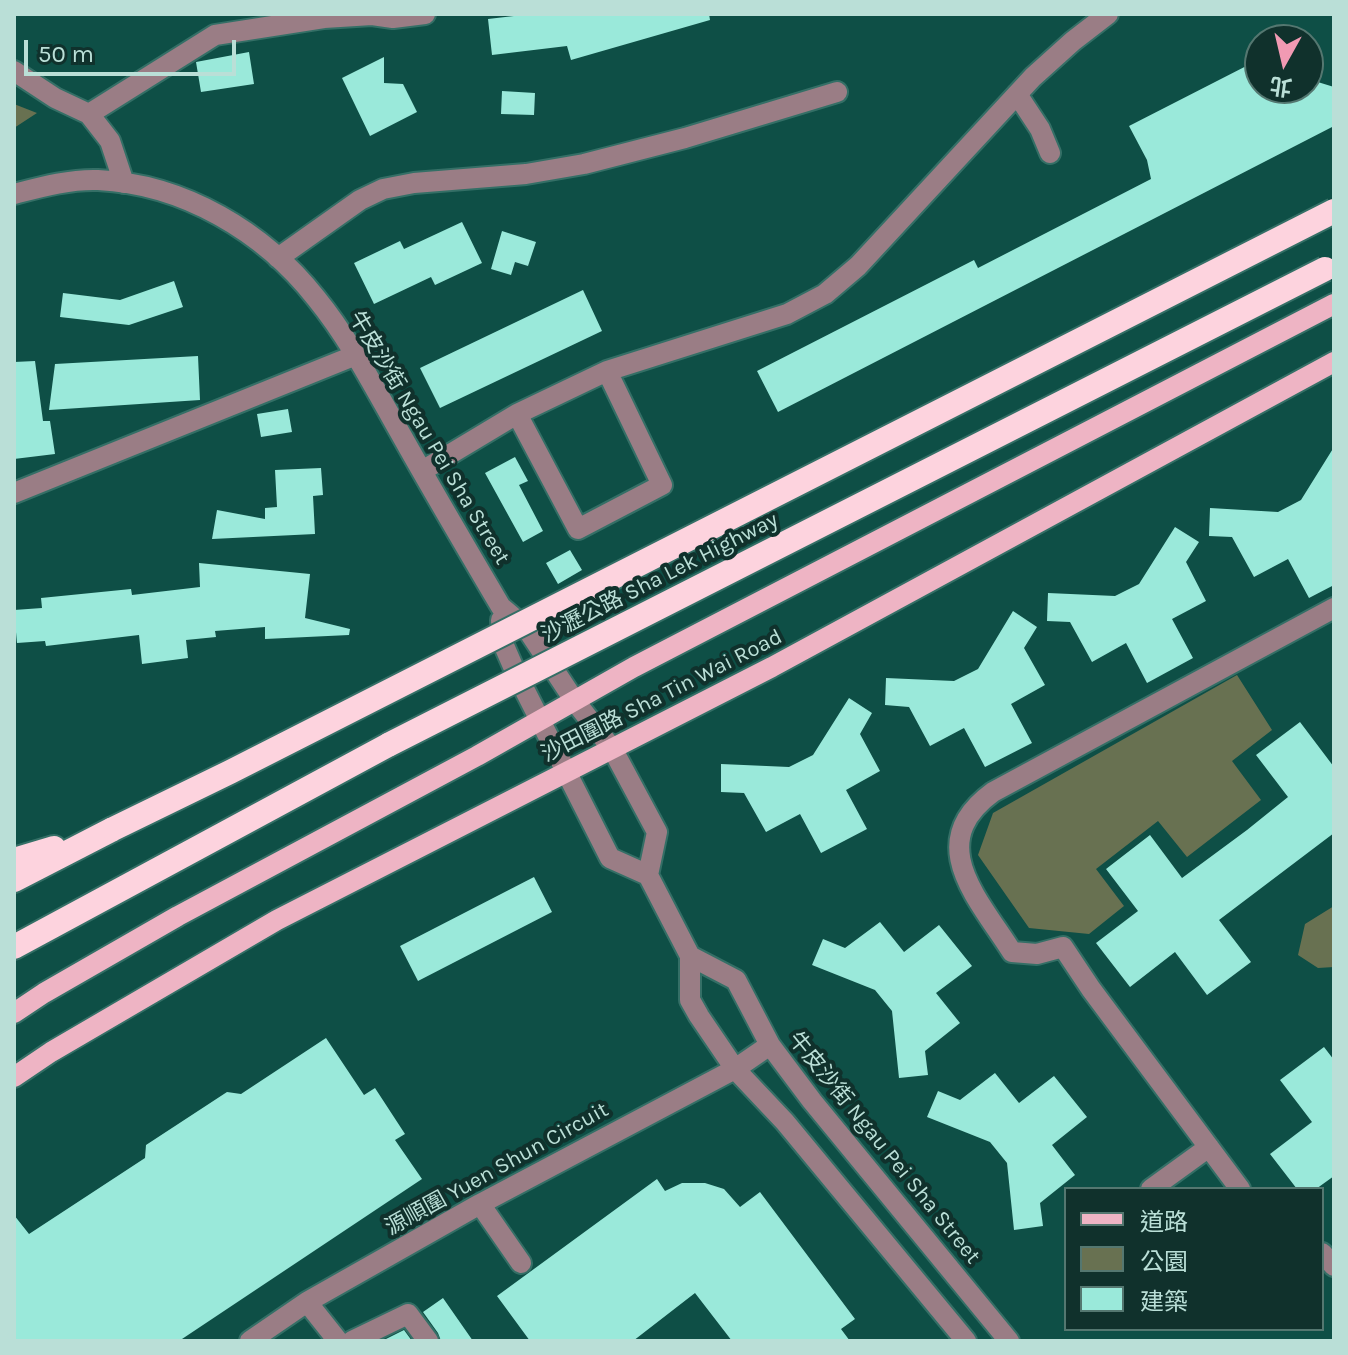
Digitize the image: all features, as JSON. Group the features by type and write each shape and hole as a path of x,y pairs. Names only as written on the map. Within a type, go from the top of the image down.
{"highway":[{"name":"沙瀝公路 Sha Lek Highway","path":"14,880 1334,211"},
{"name":"沙瀝公路 Sha Lek Highway","path":"14,947 390,744 1334,265"},
{"path":"14,860 113,829"}],"main road":[{"name":"沙田圍路 Sha Tin Wai Road","path":"14,1013 60,983 178,916 574,700 1334,304"},
{"name":"沙田圍路 Sha Tin Wai Road","path":"14,1077 51,1052 277,920 785,660 1334,362"}],"street":[{"path":"89,114 215,35 324,18 372,15 393,18 425,14"},
{"path":"422,471 517,414 607,371 787,314 825,294 858,266 1017,94 1062,51 1108,14"},
{"path":"14,71 55,98"},
{"path":"14,84 89,114 110,141 124,183"},
{"path":"278,258 360,200 383,189 414,183 526,174 584,164 685,138 837,92"},
{"path":"1017,94 1040,129 1050,153"},
{"name":"牛皮沙街 Ngau Pei Sha Street","path":"14,194 95,180 160,189 202,206 229,222 278,258 316,298 356,355 501,607 527,629 574,700 613,750 657,832 648,875 610,858 538,721 502,641 501,607"},
{"path":"14,493 356,355"},
{"path":"517,414 578,529 662,485 607,371"},
{"path":"1239,1187 1063,947 1037,954 1012,952 961,870 959,850 963,826 974,806 993,792 1334,608"},
{"path":"648,875 690,956 690,1000 735,1069 785,1122 966,1341"},
{"name":"牛皮沙街 Ngau Pei Sha Street","path":"690,956 736,980 770,1045 812,1101 1009,1341"},
{"name":"源順圍 Yuen Shun Circuit","path":"250,1341 307,1302 480,1204 735,1069 770,1045"},
{"path":"1154,1187 1209,1147"},
{"path":"480,1204 521,1263"},
{"path":"307,1302 338,1341"},
{"path":"352,1341 408,1314 428,1341"}],"green space":[{"path":"14,104 37,113 14,128"},
{"path":"1237,675 1272,730 1232,761 1261,800 1187,857 1158,821 1096,869 1124,906 1089,934 1029,928 978,855 993,813"},
{"path":"1334,906 1334,967 1318,968 1298,955 1305,924"}],"building":[{"path":"531,14 709,14 710,20 571,60 567,46 492,55 488,19"},
{"path":"249,52 254,84 201,92 196,62"},
{"path":"384,57 384,83 403,84 417,112 370,136 342,78"},
{"path":"1244,67 1244,104 1324,104 1324,84 1334,87 1334,126 778,412 757,371 974,260 978,268 1151,179 1147,160 1129,126"},
{"path":"502,91 535,93 534,115 501,114"},
{"path":"462,222 482,263 435,285 431,277 374,304 354,263 400,241 404,249"},
{"path":"502,231 536,242 528,266 515,262 511,275 491,269"},
{"path":"174,281 183,307 129,325 60,317 63,293 120,300"},
{"path":"583,290 602,331 440,408 420,368"},
{"path":"198,356 200,400 49,410 55,364"},
{"path":"35,361 43,421 50,421 55,454 14,459 14,362"},
{"path":"288,409 292,432 261,437 257,414"},
{"path":"1334,447 1334,585 1309,598 1288,559 1254,577 1232,537 1209,536 1210,508 1278,512 1301,500"},
{"path":"515,457 528,481 519,485 543,531 523,542 485,473"},
{"path":"321,468 323,495 313,496 315,534 212,539 217,510 265,519 265,508 277,507 275,470"},
{"path":"1175,527 1199,542 1186,562 1206,601 1172,619 1193,658 1147,683 1126,643 1092,662 1070,622 1047,621 1048,593 1115,596 1139,584"},
{"path":"570,550 582,570 558,584 546,563"},
{"path":"199,563 310,574 305,618 350,629 349,635 265,639 265,627 215,631 216,637 186,640 188,658 142,664 139,635 46,646 45,641 17,643 14,610 42,608 41,598 131,589 132,595 200,587"},
{"path":"1013,611 1037,627 1024,648 1045,685 1011,704 1032,743 985,767 964,728 930,746 909,707 885,705 886,678 954,681 978,669"},
{"path":"849,698 872,713 860,734 880,771 846,790 867,829 821,853 800,814 766,832 744,793 721,792 721,764 789,767 813,755"},
{"path":"1300,722 1334,767 1334,833 1219,920 1251,962 1207,995 1175,952 1130,987 1096,943 1138,911 1106,869 1150,835 1182,878 1247,830 1288,797 1256,755"},
{"path":"534,877 552,912 418,981 400,946"},
{"path":"880,922 904,952 939,925 972,966 936,993 960,1023 925,1051 928,1075 899,1078 892,1011 875,990 812,965 823,939 845,948"},
{"path":"326,1038 364,1095 375,1088 405,1134 395,1140 422,1179 179,1341 14,1341 14,1215 29,1234 145,1158 146,1145 227,1092 241,1094"},
{"path":"1324,1047 1334,1060 1334,1176 1319,1187 1295,1187 1270,1154 1312,1122 1280,1080"},
{"path":"995,1073 1019,1103 1054,1076 1087,1117 1052,1145 1075,1175 1040,1203 1043,1226 1014,1230 1007,1163 990,1142 927,1117 938,1091 960,1100"},
{"path":"657,1179 665,1191 682,1183 705,1183 724,1189 740,1207 760,1192 855,1319 841,1329 850,1341 732,1341 695,1293 633,1341 530,1341 497,1296"},
{"path":"443,1298 473,1341 441,1341 423,1312"},
{"path":"404,1330 412,1341 382,1341"}]}
